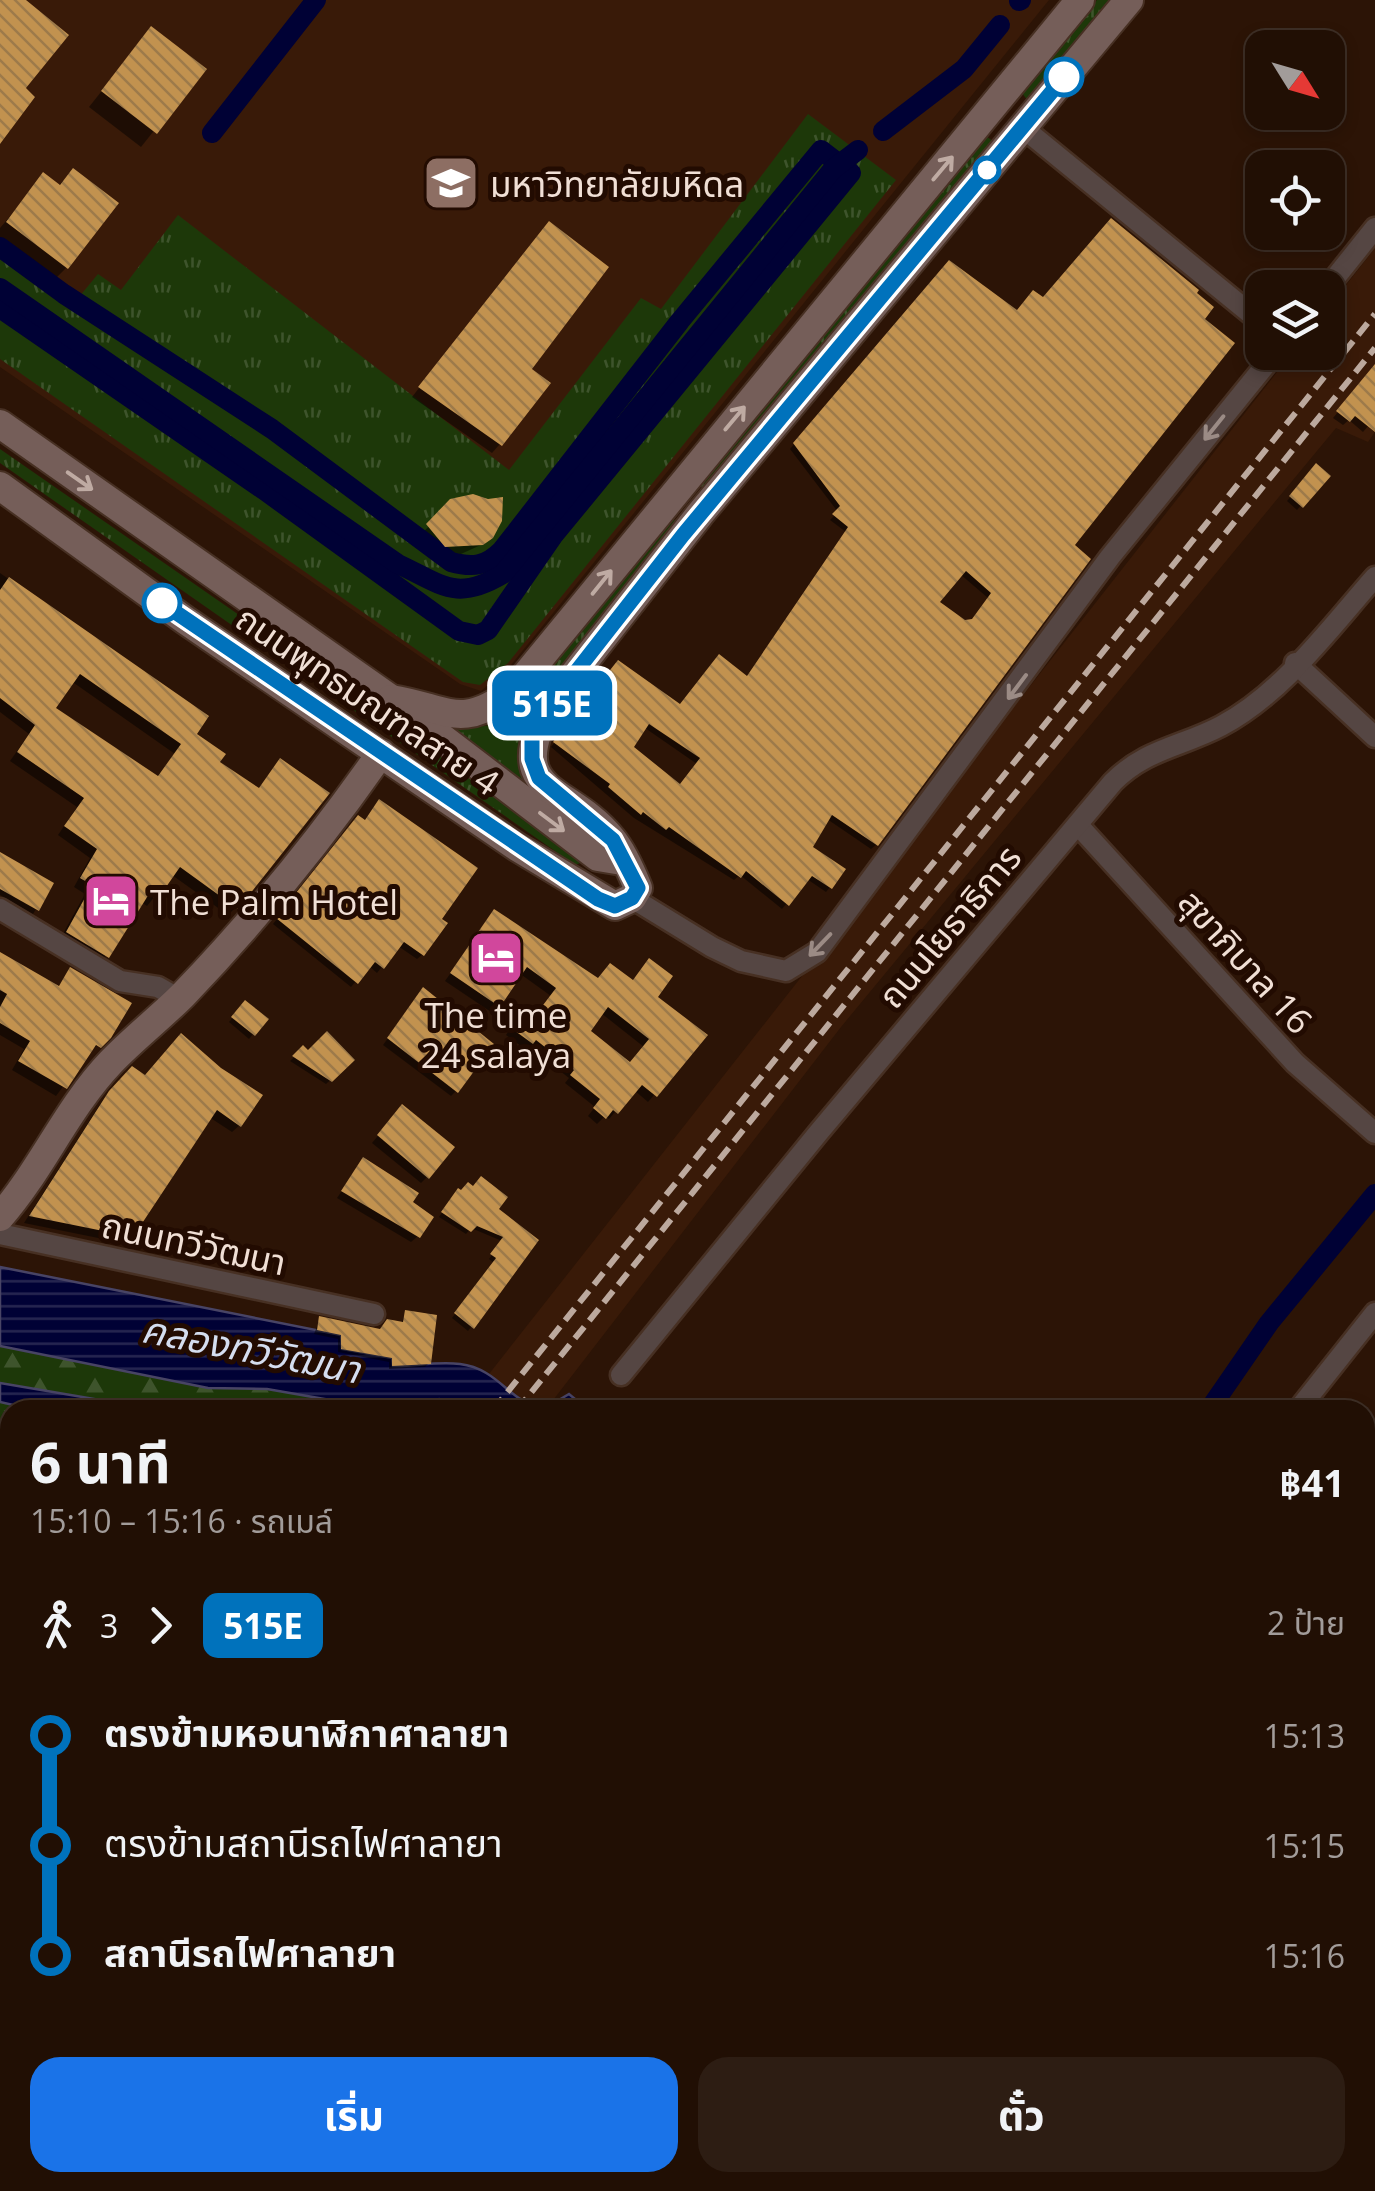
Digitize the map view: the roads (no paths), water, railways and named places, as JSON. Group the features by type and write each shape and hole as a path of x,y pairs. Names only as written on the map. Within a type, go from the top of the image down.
{"main road":[{"path":"391,699 465,716 486,711 512,692 1080,0"},
{"path":"632,898 638,888 613,840 539,778 532,759 532,738 700,514 1129,0"},
{"name":"ถนนพุทธมณฑลสาย 4","path":"0,424 391,699 598,857 622,861"},
{"name":"ถนนพุทธมณฑลสาย 4","path":"0,486 185,620 598,899 615,906 632,898"},
{"path":"0,1217 42,1164 109,1064 179,999 291,876 381,754"}],"street":[{"path":"1022,126 1245,309"},
{"path":"1342,270 1375,228"},
{"path":"632,898 742,960 786,971 817,952 1110,557 1261,370"},
{"name":"ถนนโยธาธิการ","path":"621,1375 818,1132 1134,761 1221,726 1266,695 1372,586"},
{"path":"1296,664 1375,737"},
{"name":"สุขาภิบาล 16","path":"1078,825 1295,1063 1375,1134"},
{"path":"0,909 120,981 158,987 179,999"},
{"name":"ถนนทวีวัฒนา","path":"0,1234 374,1314"},
{"path":"1306,1400 1375,1313"}],"water":[{"name":"คลองทวีวัฒนา","path":"0,1267 341,1335 342,1349 392,1358 393,1366 442,1363 477,1368 523,1400 330,1400 267,1389 208,1388 0,1346"},
{"path":"0,1383 98,1400 0,1400"}],"waterway":[{"path":"212,133 316,0"},
{"path":"883,131 964,69 1000,25"},
{"path":"0,247 64,294 272,429 451,562 473,565 502,550 680,321 821,150 851,173 553,536 488,630 478,635 459,631 264,490 0,308"},
{"path":"0,288 398,564 439,584 461,589 503,574 833,169 858,150"},
{"path":"1216,1400 1269,1323 1375,1194"}],"railway":[{"path":"501,1400 1375,314"},
{"path":"525,1400 1375,348"}],"place":[{"name":"มหาวิทยาลัยมหิดล","path":"451,183"},
{"name":"The Palm Hotel","path":"111,901"},
{"name":"The time 24 salaya","path":"496,958"}]}
